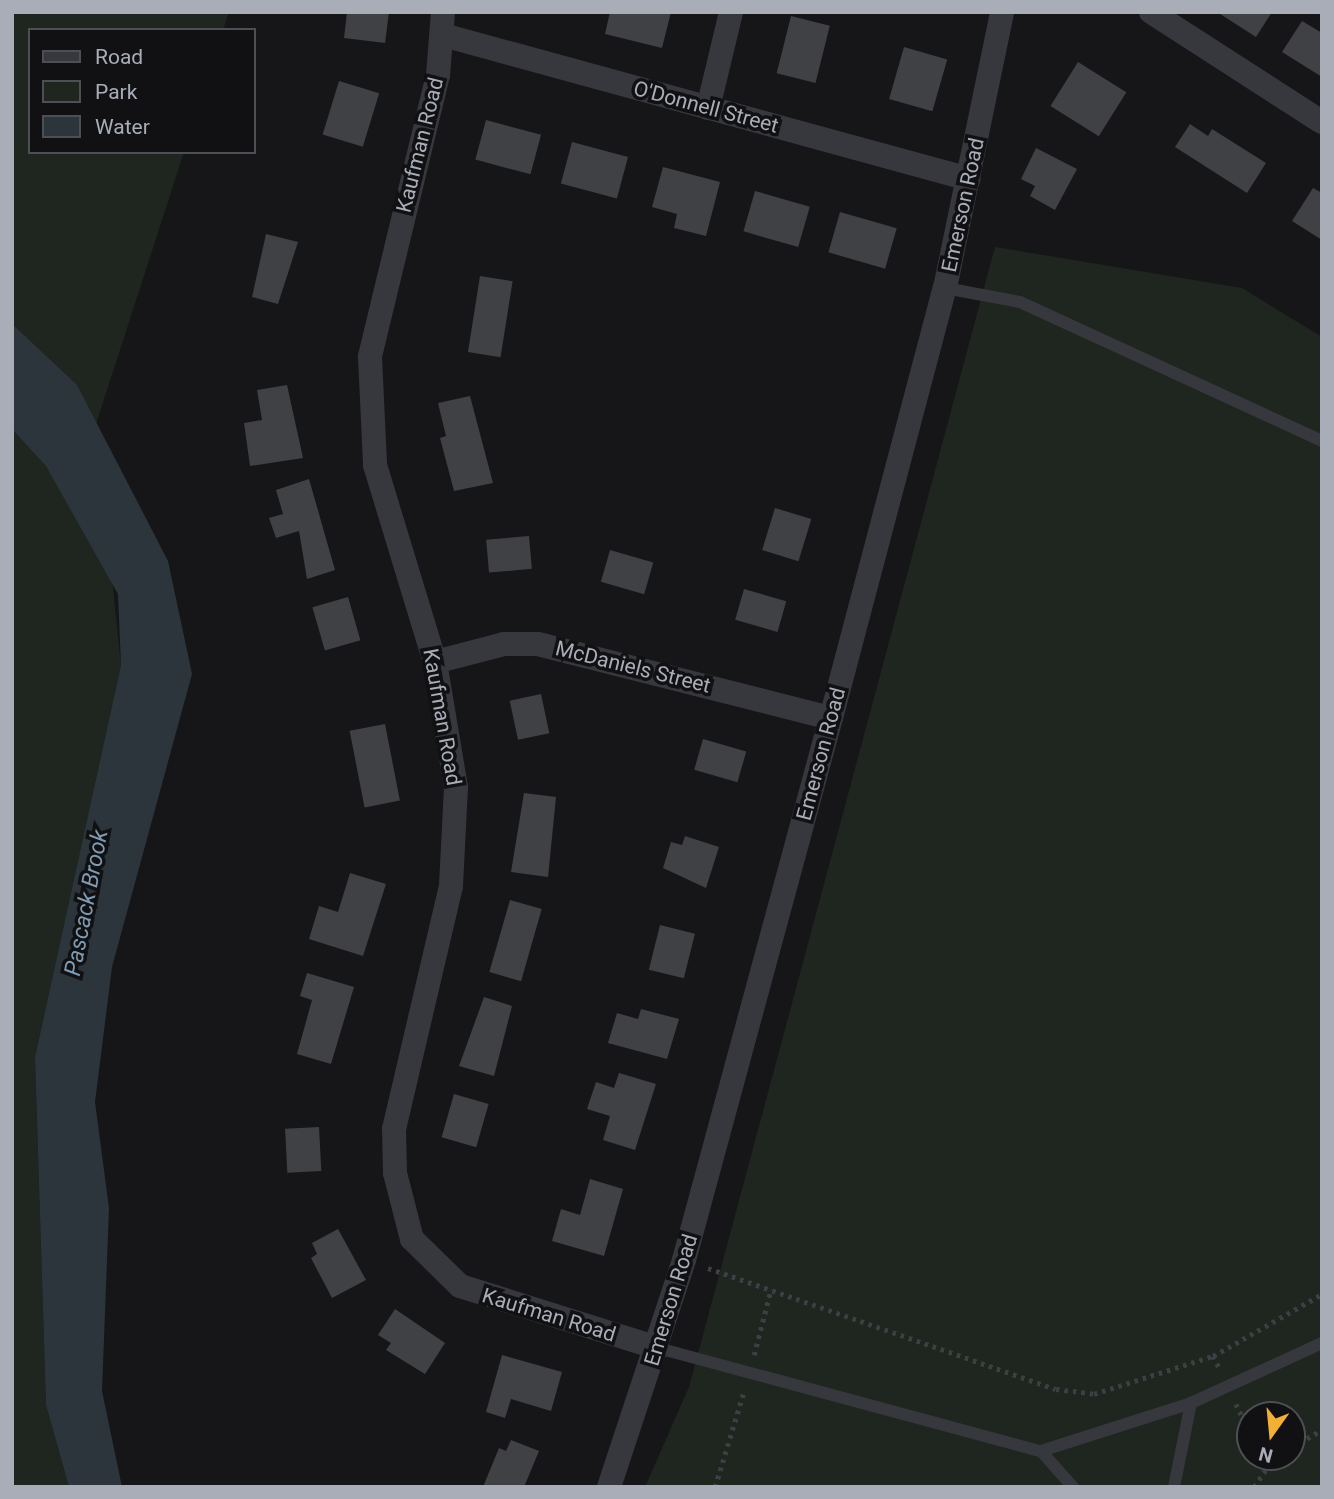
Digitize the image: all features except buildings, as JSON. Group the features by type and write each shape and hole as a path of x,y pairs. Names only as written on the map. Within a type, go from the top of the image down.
{"street":[{"path":"708,108 731,12"},
{"name":"Emerson Road","path":"609,1487 658,1348 684,1260 831,718 945,288 1002,12"},
{"path":"1151,12 1322,122"},
{"name":"O'Donnell Street","path":"443,24 708,108 969,179"},
{"name":"Kaufman Road","path":"443,24 379,307 368,408 375,465 435,662 452,751 456,837 450,886 394,1129 400,1203 412,1239 460,1286 658,1348"},
{"name":"McDaniels Street","path":"435,662 504,643 538,644 831,718"}],"lane":[{"path":"945,288 1020,302 1322,441"},
{"path":"658,1348 1041,1451 1191,1404 1322,1343"},
{"path":"1174,1487 1191,1404"},
{"path":"1041,1451 1073,1487"}],"path":[{"path":"684,1260 1056,1389 1094,1394 1213,1356 1322,1294"},
{"path":"1306,1439 1322,1430"},
{"path":"1254,1487 1261,1471"}],"green space":[{"path":"12,12 229,12 224,28 28,28 28,154 183,154 96,424 121,665 35,1057 46,1405 69,1487 12,1487"},
{"path":"995,247 1242,288 1322,337 1322,1487 645,1487 689,1387"}],"water":[{"name":"Pascack Brook","path":"12,324 77,385 168,561 192,674 112,967 95,1102 109,1208 102,1391 122,1487 69,1487 46,1405 35,1057 121,665 118,594 46,466 12,429"}]}
